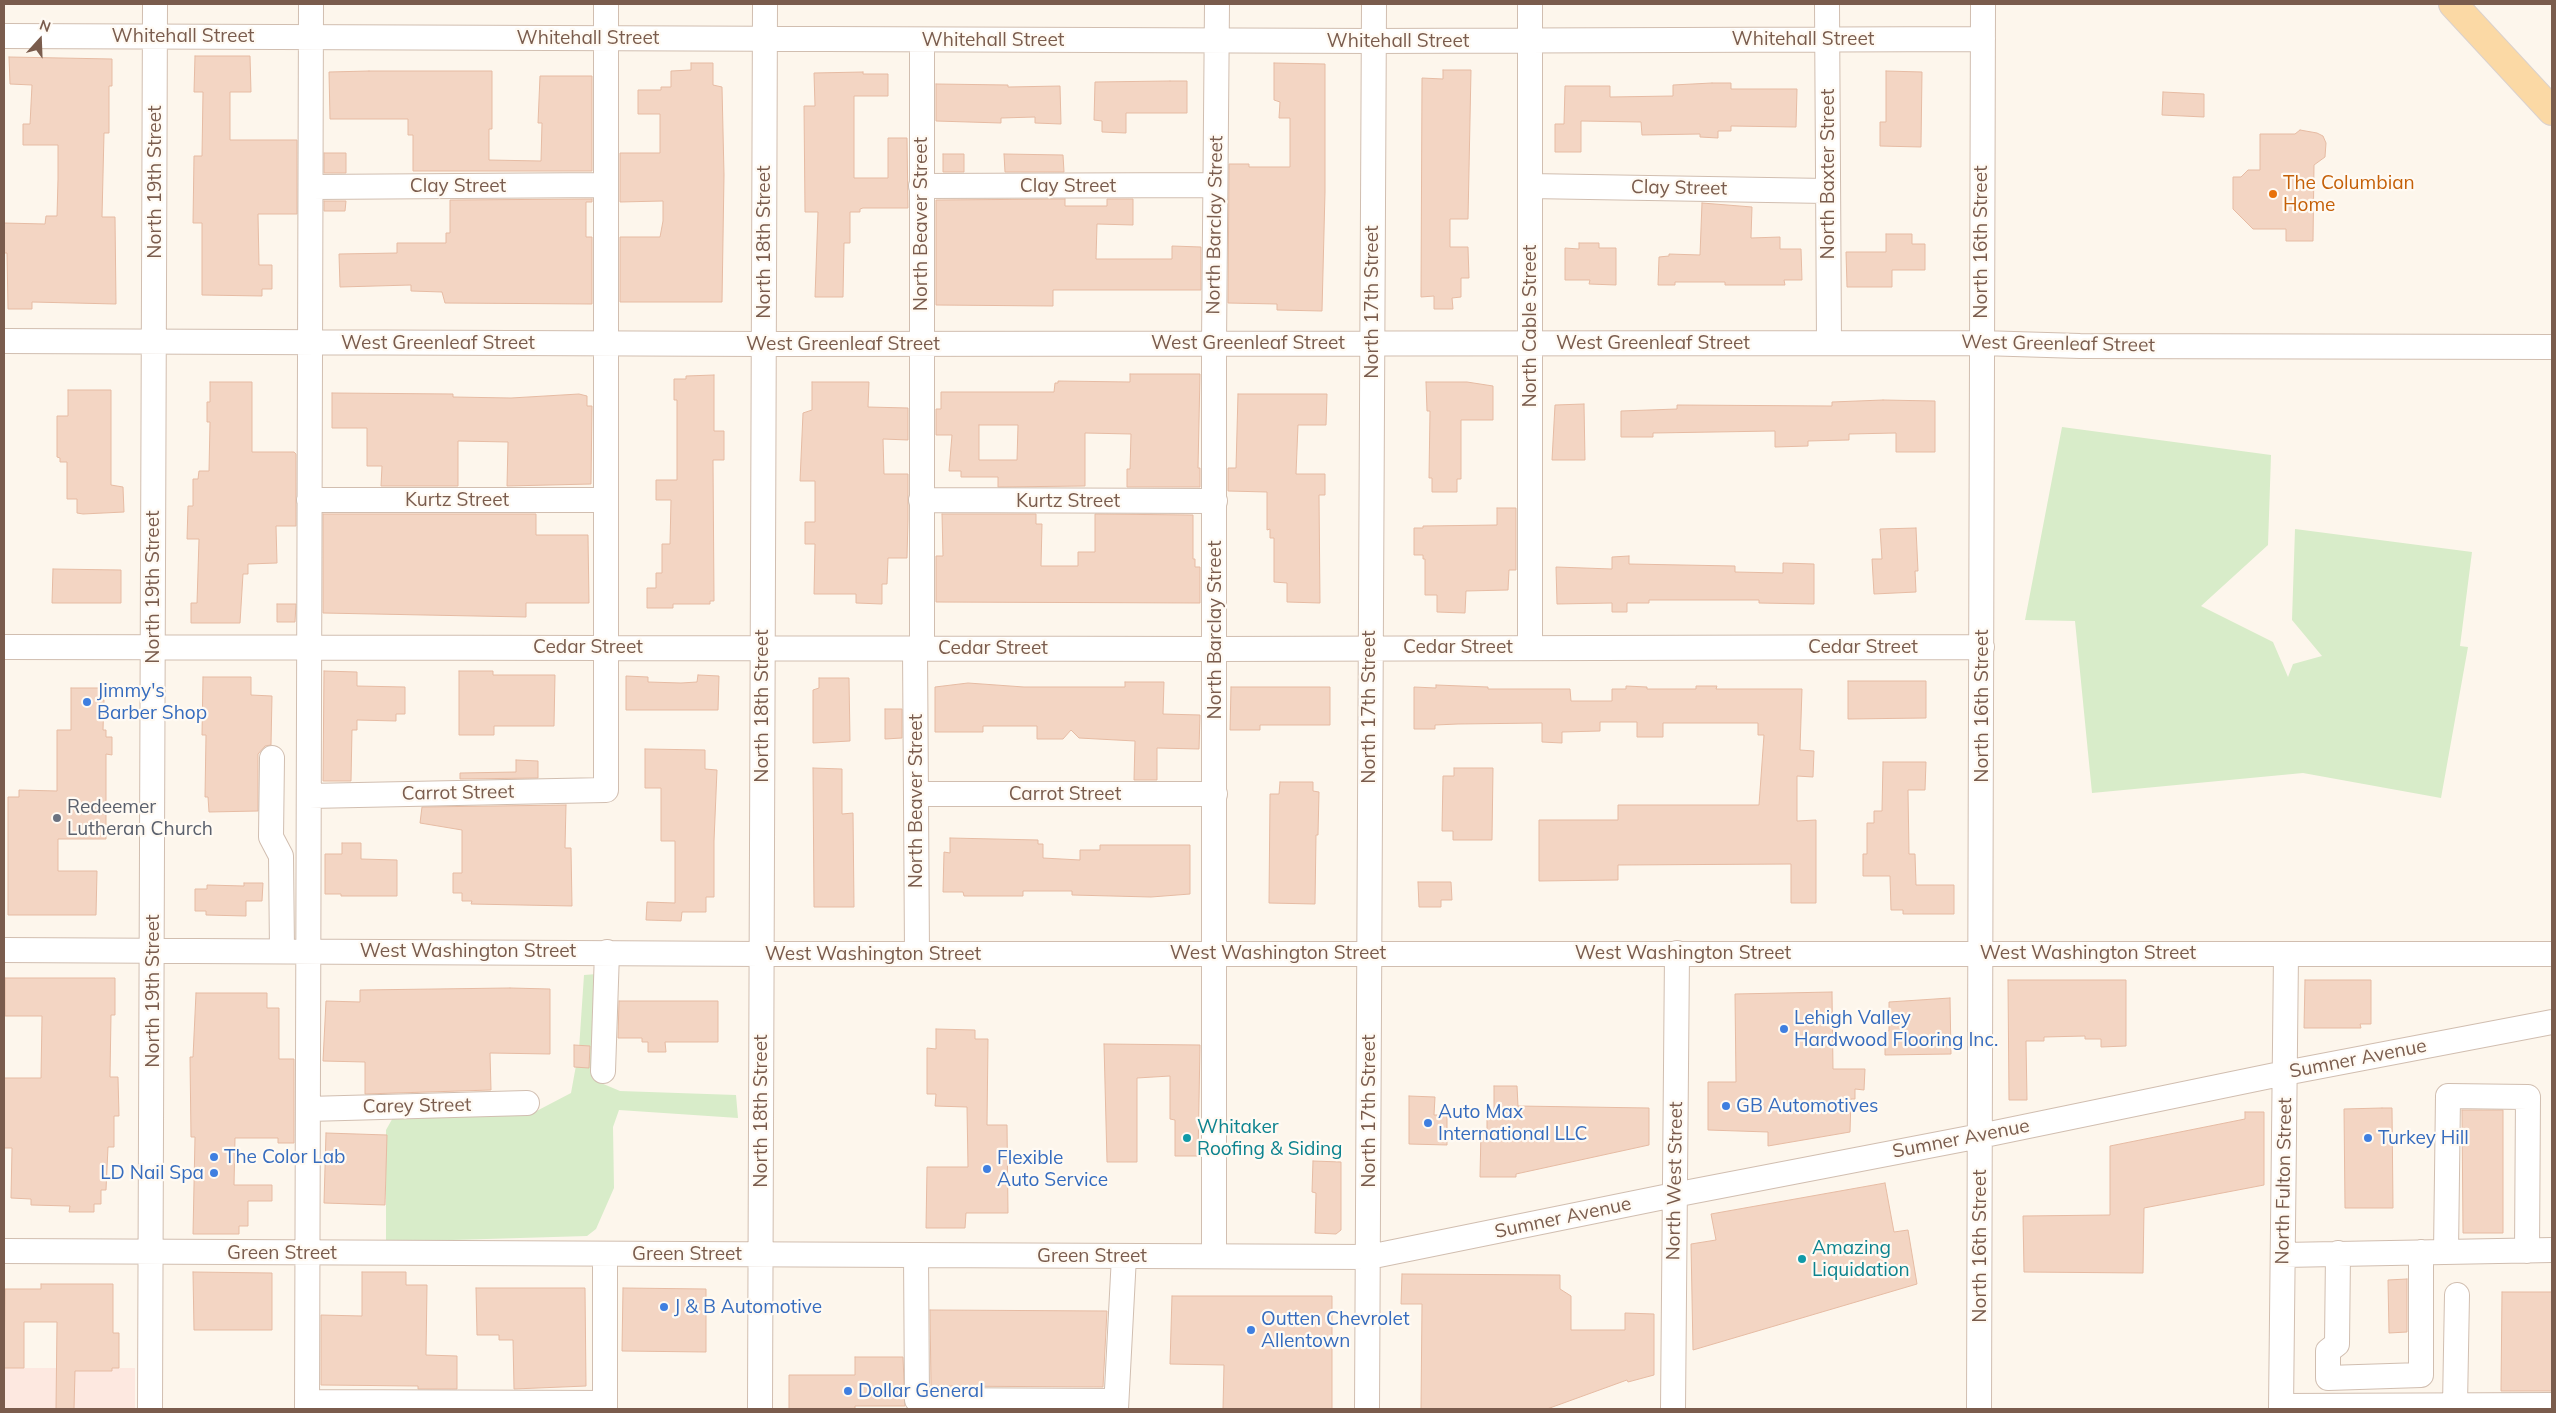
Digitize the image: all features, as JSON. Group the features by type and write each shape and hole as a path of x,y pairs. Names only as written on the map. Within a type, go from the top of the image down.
{"main road":[{"path":"2453,4 2552,112"}],"street":[{"name":"North 19th Street","path":"150,1409 155,4"},
{"path":"311,4 307,1405 605,1406 605,1254"},
{"path":"605,647 606,4"},
{"name":"North 18th Street","path":"760,1409 761,648 765,4"},
{"name":"North Barclay Street","path":"1214,1256 1214,343 1217,4"},
{"name":"North 17th Street","path":"1367,1409 1374,4"},
{"name":"North Cable Street","path":"1530,4 1530,647"},
{"name":"North Baxter Street","path":"1827,4 1829,343"},
{"name":"North 16th Street","path":"1979,1409 1983,4"},
{"name":"Whitehall Street","path":"4,36 1374,41 1983,38"},
{"name":"North Beaver Street","path":"917,954 916,794 921,500 920,186 922,40"},
{"name":"Clay Street","path":"310,187 606,185"},
{"name":"Clay Street","path":"920,186 1215,186"},
{"name":"Clay Street","path":"1530,186 1827,191"},
{"name":"West Greenleaf Street","path":"4,341 605,344 1981,343 2080,346 2552,347"},
{"name":"Kurtz Street","path":"309,500 605,500"},
{"name":"Kurtz Street","path":"921,500 1214,501"},
{"name":"Cedar Street","path":"4,646 761,648 1982,647"},
{"name":"Carrot Street","path":"309,796 606,790 605,647"},
{"path":"272,758 271,837 281,856 282,950"},
{"name":"Carrot Street","path":"916,794 1215,794"},
{"name":"West Washington Street","path":"4,950 762,954 2552,954"},
{"path":"603,1072 607,952"},
{"name":"North West Street","path":"1673,1409 1677,953"},
{"name":"North Fulton Street","path":"2281,1407 2286,954"},
{"name":"Sumner Avenue","path":"1369,1257 1674,1195 1980,1136 2285,1073 2552,1022"},
{"path":"2446,1252 2448,1096 2528,1096 2526,1251"},
{"name":"Carey Street","path":"308,1109 527,1103"},
{"path":"2283,1254 2552,1250"},
{"name":"Green Street","path":"4,1252 1369,1257"},
{"path":"2338,1253 2337,1344 2328,1351 2328,1378 2421,1375 2420,1252"},
{"path":"916,1255 917,1400 1116,1405 1124,1256"},
{"path":"2456,1405 2457,1295"},
{"path":"2281,1407 2552,1405"}],"shaded area":[{"path":"4,1368 135,1368 135,1409 4,1409"}],"green space":[{"path":"2062,427 2271,455 2268,545 2201,606 2273,642 2288,677 2293,664 2322,656 2292,620 2295,529 2472,552 2460,646 2468,647 2441,798 2303,773 2092,793 2075,621 2025,620"},
{"path":"597,974 597,1055 601,1083 620,1091 736,1095 738,1118 619,1110 613,1127 614,1188 596,1229 587,1236 386,1242 386,1130 395,1114 527,1116 571,1093 579,1049 584,975"}],"building":[{"path":"195,56 250,56 251,92 230,92 230,140 297,140 297,214 258,214 259,265 272,265 272,289 262,289 262,296 202,295 202,223 193,223 194,156 202,156 203,92 194,92"},
{"path":"9,57 112,59 112,86 109,86 109,133 104,133 102,217 115,217 116,304 32,302 32,309 8,309 7,253 4,253 4,223 45,224 46,216 57,216 58,179 58,145 23,145 23,124 30,124 32,85 10,84"},
{"path":"691,63 713,63 713,85 722,87 724,175 722,302 620,302 620,237 660,237 663,221 663,201 620,202 620,153 660,153 660,114 638,114 638,90 661,90 661,87 671,87 671,71 691,70"},
{"path":"1274,63 1325,64 1325,192 1322,311 1277,310 1277,304 1228,303 1229,164 1249,164 1249,167 1290,167 1290,118 1279,118 1280,102 1274,100"},
{"path":"1443,70 1471,70 1468,219 1450,219 1450,247 1468,247 1469,278 1461,278 1461,297 1452,298 1453,309 1434,309 1434,296 1421,297 1422,78 1443,79"},
{"path":"492,71 492,129 489,129 489,160 541,161 542,123 538,123 540,76 592,76 592,171 413,171 413,135 408,135 408,119 330,119 329,72"},
{"path":"1886,71 1922,72 1921,147 1880,146 1880,122 1886,122"},
{"path":"863,72 863,74 888,74 888,96 854,96 854,178 888,178 888,138 907,138 908,208 863,208 860,209 860,212 850,212 850,243 844,243 843,297 815,297 818,212 805,212 804,106 815,106 814,73"},
{"path":"1187,81 1187,113 1126,113 1126,133 1102,132 1102,121 1094,120 1095,82"},
{"path":"1731,83 1731,89 1797,89 1796,127 1731,126 1731,131 1718,131 1718,138 1700,137 1700,134 1642,135 1641,122 1581,121 1581,152 1555,152 1555,124 1564,124 1565,86 1610,86 1610,97 1673,96 1673,85"},
{"path":"936,84 1008,85 1008,87 1060,86 1061,124 1035,123 1035,117 1001,118 1001,123 936,121"},
{"path":"2163,92 2204,94 2204,117 2162,115"},
{"name":"The Columbian Home","path":"2300,130 2323,136 2326,143 2325,157 2314,165 2313,241 2286,241 2286,229 2253,229 2233,209 2233,177 2241,177 2248,170 2260,170 2260,134 2295,134"},
{"path":"324,153 346,153 346,173 324,173"},
{"path":"943,154 964,154 964,172 943,172"},
{"path":"1004,154 1063,155 1064,172 1005,172"},
{"path":"592,199 592,202 586,202 586,237 592,237 592,304 445,303 442,292 411,291 411,285 340,287 339,254 397,253 397,243 446,243 446,233 450,233 450,200"},
{"path":"1065,199 1065,206 1107,206 1107,199 1133,199 1133,225 1097,224 1096,259 1172,259 1172,246 1201,247 1201,290 1053,290 1053,306 936,305 936,200"},
{"path":"324,201 346,201 345,211 324,211"},
{"path":"1702,203 1752,207 1751,238 1780,237 1780,249 1801,249 1802,280 1784,280 1785,285 1725,285 1725,282 1675,282 1675,285 1658,285 1659,257 1669,256 1669,254 1700,255"},
{"path":"1886,234 1912,234 1912,244 1925,244 1925,270 1892,270 1892,287 1847,287 1846,252 1886,252"},
{"path":"1579,243 1599,243 1599,248 1616,248 1616,285 1589,284 1590,280 1565,280 1565,248 1579,249"},
{"path":"1130,374 1200,374 1198,468 1200,468 1200,487 1127,487 1127,469 1130,469 1131,434 1085,433 1085,486 998,487 998,477 961,477 961,471 949,471 952,435 936,435 936,409 941,409 941,392 1054,392 1055,383 1058,383 1058,381 1130,382","holes":["979,425 1018,425 1017,460 979,460"]},
{"path":"714,375 714,431 724,431 724,460 713,460 714,601 710,601 710,604 673,604 673,608 647,608 647,588 656,588 656,573 662,573 662,544 670,544 671,500 656,500 656,480 677,480 677,400 674,400 674,379 686,379 686,376"},
{"path":"210,382 252,382 252,452 294,452 296,454 296,526 276,526 277,563 248,564 248,574 243,574 240,623 191,623 191,603 197,603 199,539 187,539 188,506 193,506 193,479 198,479 199,471 209,471 210,422 207,422 207,402 210,402"},
{"path":"812,382 869,382 868,407 908,408 908,440 883,439 884,474 908,474 908,519 907,558 888,558 887,584 882,584 882,604 856,603 856,594 814,594 815,544 805,544 805,522 815,522 815,481 800,481 803,413 812,410"},
{"path":"1426,382 1467,382 1493,386 1493,420 1461,420 1461,479 1457,479 1457,492 1432,492 1432,478 1429,478 1430,411 1427,411"},
{"path":"68,390 111,390 111,485 123,487 124,512 77,513 77,499 67,499 67,462 60,462 60,458 57,457 57,416 68,416"},
{"path":"332,393 453,394 453,397 511,398 579,394 587,396 587,406 592,406 591,484 507,486 508,442 458,441 458,486 381,486 382,466 367,466 367,428 332,428"},
{"path":"1238,394 1327,394 1326,425 1298,425 1296,474 1325,474 1325,495 1319,495 1320,603 1287,602 1287,583 1274,582 1274,538 1270,538 1270,529 1267,530 1267,492 1228,491 1228,468 1236,468"},
{"path":"1883,400 1935,401 1935,452 1896,452 1896,433 1849,434 1849,440 1808,441 1808,446 1775,447 1775,431 1653,433 1653,437 1621,437 1621,411 1677,409 1677,405 1832,406 1832,402"},
{"path":"1584,404 1585,460 1552,460 1555,405"},
{"path":"1497,508 1516,508 1516,570 1509,570 1508,590 1466,591 1465,613 1437,612 1437,595 1425,595 1425,559 1423,559 1423,555 1414,555 1414,528 1423,528 1423,526 1497,525"},
{"path":"323,514 536,514 536,535 588,535 589,603 526,603 526,617 323,613"},
{"path":"942,514 1036,514 1036,524 1042,524 1041,566 1078,566 1078,552 1095,552 1095,514 1193,515 1193,559 1195,559 1195,567 1200,567 1200,603 936,602 936,556 943,556"},
{"path":"1916,528 1918,571 1915,571 1916,592 1874,594 1872,559 1882,559 1880,529"},
{"path":"1629,556 1629,564 1735,566 1735,572 1783,573 1783,563 1814,564 1814,604 1759,603 1759,600 1649,600 1649,603 1627,603 1627,612 1612,612 1612,603 1557,604 1556,567 1612,569 1612,557"},
{"path":"53,569 121,570 121,603 52,603"},
{"path":"277,604 296,604 295,622 277,622"},
{"path":"324,671 357,672 357,686 405,687 405,714 396,714 396,721 357,720 357,730 352,730 351,781 323,781"},
{"path":"459,671 493,671 493,675 555,675 554,726 494,726 494,735 459,735"},
{"path":"698,675 719,676 718,710 626,710 626,676 648,677 648,682 681,683 697,682"},
{"path":"203,677 251,677 251,695 272,696 271,745 265,746 258,754 258,811 209,812 208,797 205,797 206,735 202,735"},
{"path":"819,678 849,678 850,741 813,743 813,690 819,688"},
{"path":"1848,681 1926,681 1926,718 1848,719"},
{"path":"1125,682 1164,682 1163,714 1200,715 1199,749 1157,748 1157,780 1134,780 1135,741 1079,738 1071,730 1063,739 1037,739 1037,726 983,726 983,732 935,732 935,687 968,683 1024,687 1125,687"},
{"path":"1436,685 1488,687 1488,689 1570,689 1571,701 1612,701 1612,689 1626,689 1626,686 1647,687 1647,689 1696,689 1696,686 1717,686 1716,689 1802,689 1800,750 1814,751 1813,777 1797,776 1797,821 1816,820 1816,903 1791,903 1791,864 1618,865 1618,880 1539,881 1539,820 1618,820 1618,805 1759,805 1764,735 1758,735 1758,723 1663,723 1663,737 1637,737 1637,722 1600,722 1600,731 1562,732 1562,743 1542,742 1542,723 1435,725 1435,729 1414,729 1414,687 1436,688"},
{"path":"1231,687 1330,687 1330,725 1260,725 1260,730 1230,730"},
{"name":"Redeemer Lutheran Church","path":"71,688 100,688 100,700 104,700 103,730 106,730 106,737 112,737 112,755 106,754 106,839 58,839 58,871 97,871 96,915 8,915 8,797 19,797 19,790 57,791 57,730 71,730"},
{"path":"885,709 902,709 902,738 885,739"},
{"path":"645,749 705,750 705,769 717,770 714,897 706,897 706,912 682,912 681,921 646,920 647,902 675,903 675,841 661,841 661,788 645,788"},
{"path":"516,760 538,761 538,778 460,779 460,773 516,772"},
{"path":"1883,762 1926,762 1925,790 1908,790 1909,854 1915,854 1916,885 1954,885 1954,914 1903,914 1903,910 1891,910 1890,876 1863,876 1863,854 1867,854 1867,823 1874,823 1874,811 1882,811"},
{"path":"813,768 842,769 842,814 853,813 854,907 814,907"},
{"path":"1454,768 1493,768 1492,840 1453,840 1453,831 1442,831 1443,776 1454,776"},
{"path":"1280,782 1313,782 1313,791 1319,792 1315,904 1269,903 1270,794 1279,794"},
{"path":"566,805 565,848 571,848 572,906 471,904 472,901 462,901 462,893 453,893 453,873 462,873 462,830 420,823 422,807"},
{"path":"950,838 1038,840 1038,844 1043,844 1043,858 1080,860 1080,850 1100,850 1100,845 1190,845 1190,894 1151,897 1072,895 1072,891 1023,891 1023,896 964,896 963,892 943,892 944,852 950,853"},
{"path":"342,843 361,843 361,859 397,860 397,896 341,896 341,894 325,894 325,854 342,854"},
{"path":"1418,882 1451,882 1452,900 1441,900 1441,907 1419,907"},
{"path":"244,883 263,883 262,901 246,901 246,916 206,915 206,911 195,911 195,889 207,889 207,885 244,886"},
{"path":"5,978 115,978 115,1015 111,1015 110,1077 118,1077 119,1116 114,1116 114,1147 108,1147 106,1190 101,1190 101,1204 94,1204 94,1212 69,1212 70,1206 31,1205 31,1199 11,1198 12,1148 4,1148 4,1078 41,1078 42,1016 5,1016"},
{"path":"2008,980 2126,980 2126,1046 2101,1047 2101,1039 2085,1039 2085,1036 2044,1037 2044,1041 2026,1041 2027,1100 2009,1100"},
{"path":"2305,980 2371,980 2371,1024 2360,1024 2361,1028 2304,1028"},
{"path":"550,989 550,1054 490,1053 491,1090 365,1094 365,1062 323,1061 326,1001 360,1002 360,990"},
{"path":"1832,992 1833,1069 1865,1069 1864,1090 1855,1089 1855,1099 1851,1099 1850,1132 1768,1146 1768,1132 1708,1130 1708,1082 1736,1082 1735,994"},
{"path":"196,993 267,993 267,1008 279,1008 279,1059 294,1059 294,1143 278,1143 278,1138 235,1138 234,1185 272,1185 272,1201 248,1201 248,1226 239,1226 239,1234 193,1234 195,1137 191,1137 190,1057 193,1057"},
{"path":"1950,998 1951,1054 1885,1055 1885,1031 1889,1031 1889,1002"},
{"path":"619,1001 718,1001 718,1042 665,1042 666,1052 648,1052 648,1042 642,1042 642,1038 618,1038"},
{"path":"936,1029 975,1030 975,1039 988,1039 987,1125 1007,1125 1008,1213 966,1213 965,1228 926,1228 927,1167 968,1167 967,1107 935,1106 936,1094 927,1094 927,1048 936,1049"},
{"path":"1104,1044 1200,1045 1198,1156 1175,1156 1175,1120 1170,1119 1170,1076 1137,1078 1137,1162 1107,1162"},
{"path":"574,1045 590,1046 589,1068 574,1067"},
{"path":"1494,1086 1517,1086 1518,1106 1649,1108 1649,1145 1516,1174 1516,1177 1480,1177 1481,1131 1487,1131 1487,1114 1494,1114"},
{"name":"Auto Max International LLC","path":"1409,1096 1435,1097 1434,1115 1447,1115 1447,1145 1409,1144"},
{"name":"Turkey Hill","path":"2392,1108 2393,1208 2345,1208 2344,1109"},
{"name":"Turkey Hill","path":"2462,1110 2503,1110 2503,1233 2463,1233"},
{"path":"2245,1112 2264,1112 2264,1185 2144,1208 2143,1273 2024,1272 2023,1216 2110,1215 2110,1146 2245,1119"},
{"path":"326,1133 387,1135 385,1205 324,1203"},
{"path":"1313,1161 1341,1162 1341,1230 1336,1234 1315,1233 1316,1193 1312,1192"},
{"name":"Amazing Liquidation","path":"1885,1183 1894,1232 1908,1230 1917,1284 1693,1350 1691,1244 1716,1240 1711,1214"},
{"path":"193,1272 272,1273 272,1330 194,1330"},
{"path":"362,1272 406,1272 406,1285 427,1285 426,1355 457,1356 457,1389 418,1389 418,1386 321,1385 321,1315 362,1316"},
{"path":"1402,1274 1560,1275 1560,1289 1571,1296 1571,1330 1625,1330 1625,1313 1654,1314 1654,1375 1628,1382 1627,1380 1547,1409 1421,1409 1422,1304 1401,1304"},
{"path":"2407,1279 2407,1332 2389,1333 2388,1280"},
{"path":"41,1284 113,1284 113,1333 119,1333 119,1368 112,1368 112,1371 75,1371 74,1409 56,1409 57,1322 24,1322 24,1368 4,1368 5,1289 41,1289"},
{"path":"476,1288 585,1288 586,1386 514,1389 513,1340 499,1340 499,1335 477,1335"},
{"name":"J & B Automotive","path":"623,1288 706,1289 706,1352 622,1351"},
{"path":"2502,1292 2552,1292 2552,1391 2501,1391"},
{"name":"Outten Chevrolet Allentown","path":"1172,1296 1332,1296 1332,1409 1223,1409 1224,1365 1170,1364"},
{"path":"930,1310 1107,1311 1103,1387 931,1386"},
{"name":"Dollar General","path":"855,1357 903,1357 905,1406 855,1406 855,1409 789,1409 789,1375 855,1375"}],"place":[{"name":"The Columbian Home","path":"2273,194"},
{"name":"Jimmy's Barber Shop","path":"87,702"},
{"name":"Redeemer Lutheran Church","path":"57,818"},
{"name":"Lehigh Valley Hardwood Flooring Inc.","path":"1784,1029"},
{"name":"GB Automotives","path":"1726,1106"},
{"name":"Auto Max International LLC","path":"1428,1123"},
{"name":"Whitaker Roofing & Siding","path":"1187,1138"},
{"name":"Turkey Hill","path":"2368,1138"},
{"name":"The Color Lab","path":"214,1157"},
{"name":"Flexible Auto Service","path":"987,1169"},
{"name":"LD Nail Spa","path":"214,1173"},
{"name":"Amazing Liquidation","path":"1802,1259"},
{"name":"J & B Automotive","path":"664,1307"},
{"name":"Outten Chevrolet Allentown","path":"1251,1330"},
{"name":"Dollar General","path":"848,1391"}]}
